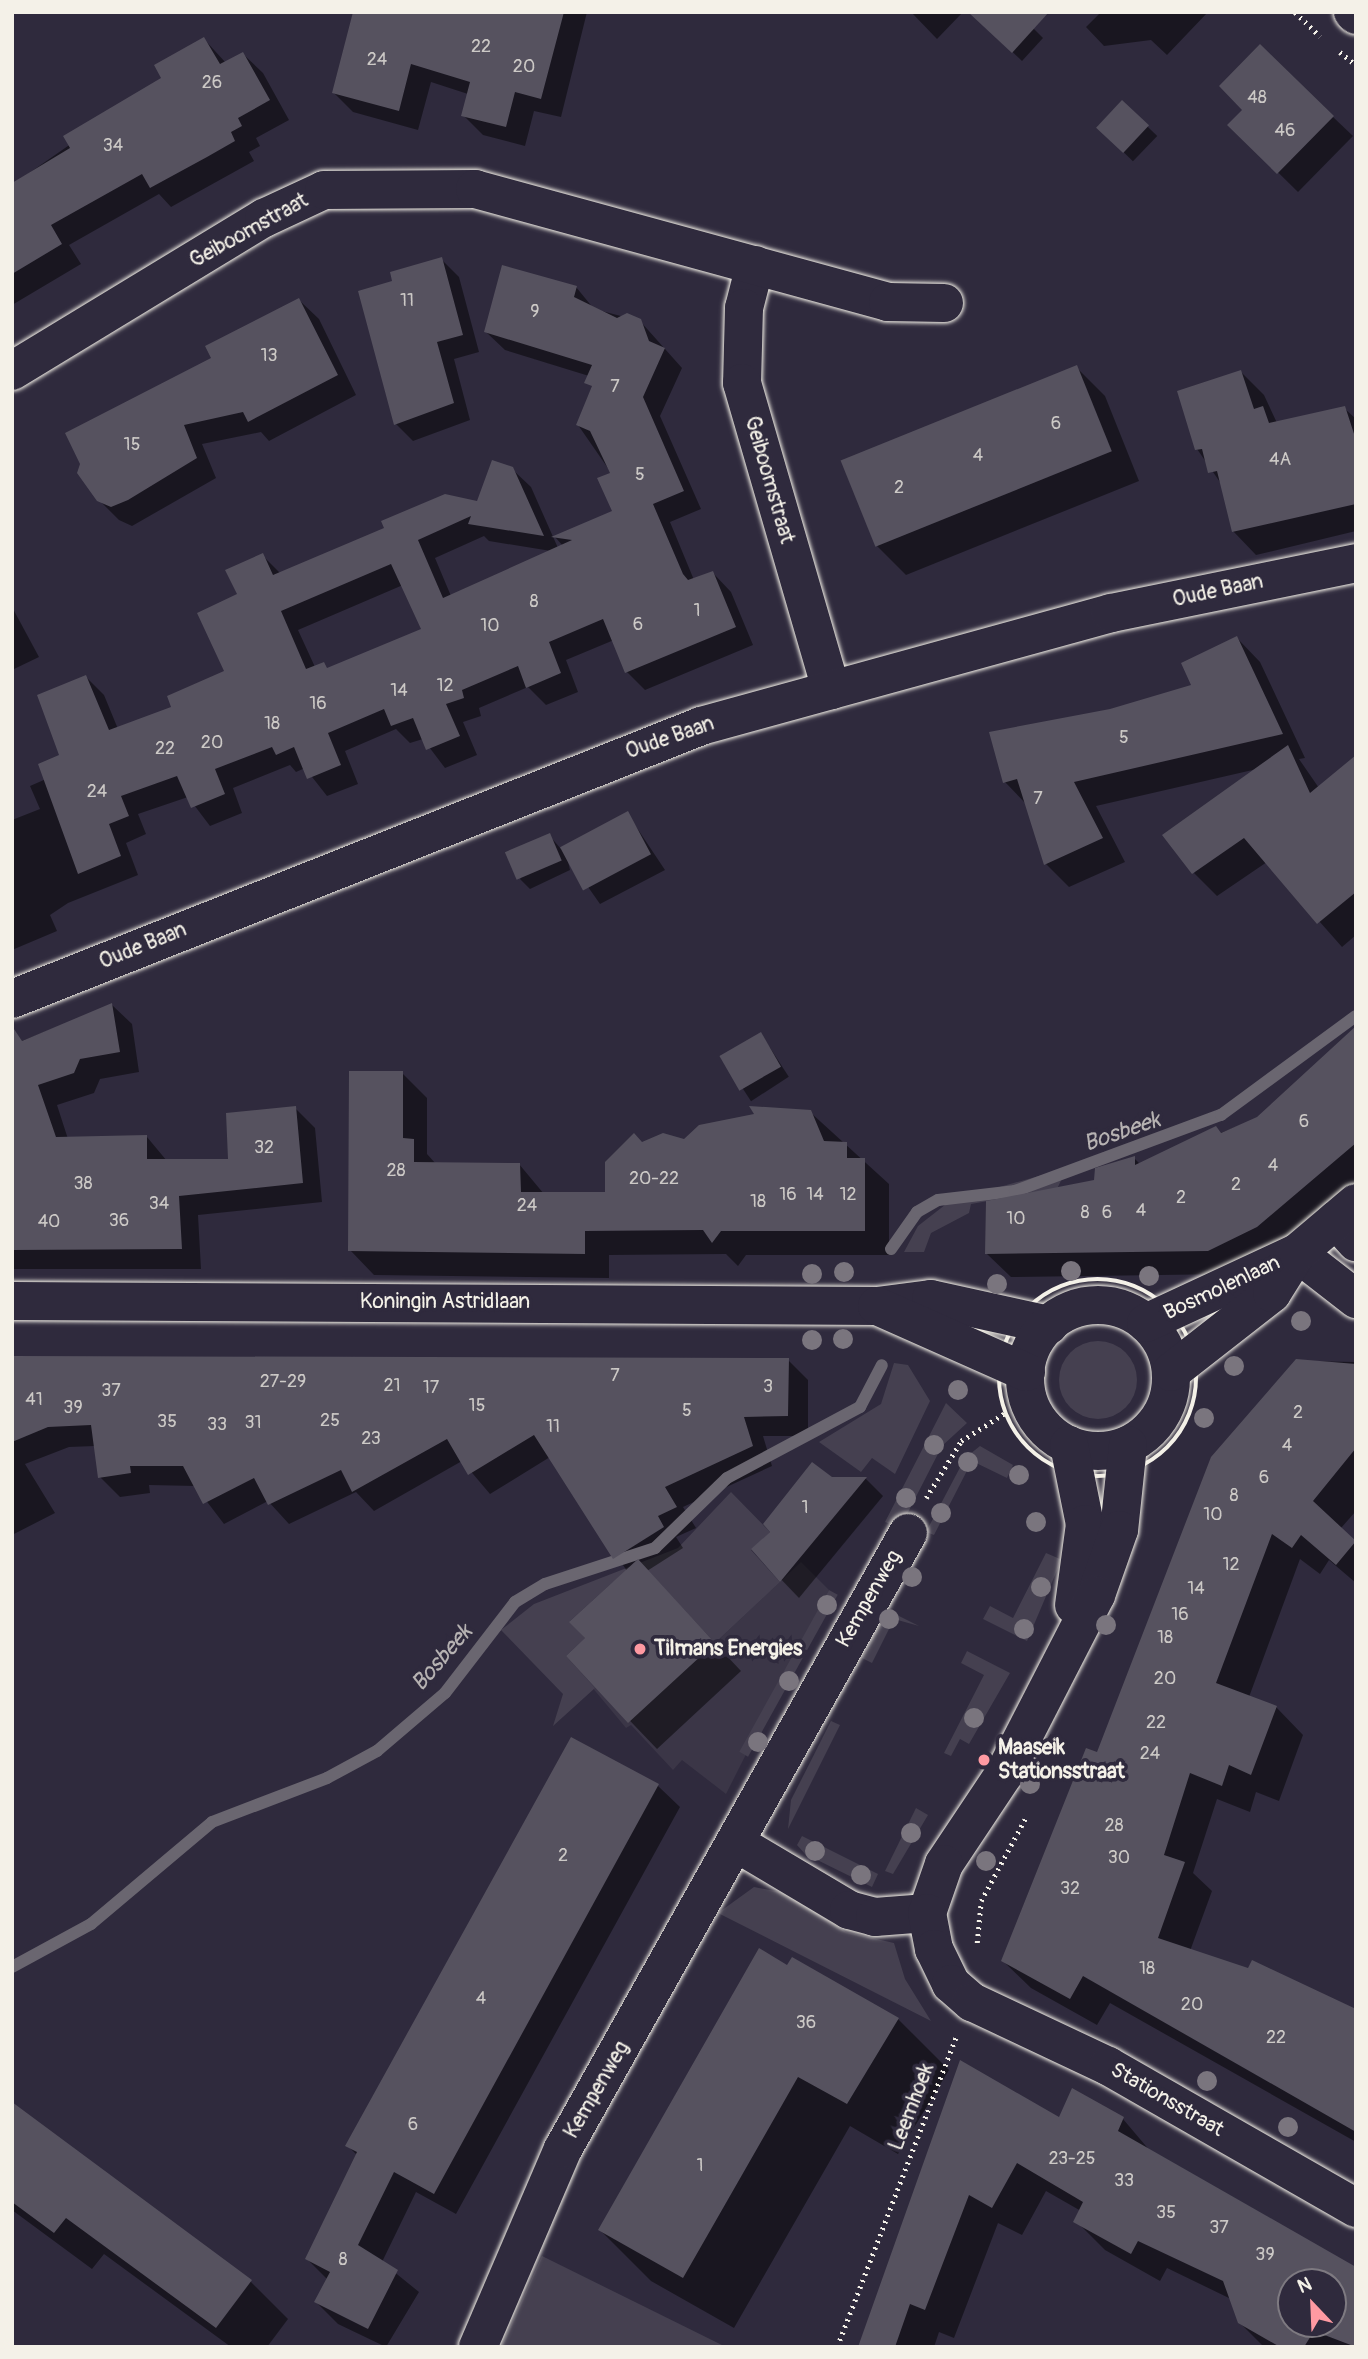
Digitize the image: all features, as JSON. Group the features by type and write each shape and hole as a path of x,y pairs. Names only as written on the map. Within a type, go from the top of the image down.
{"street":[{"name":"Geiboomstraat","path":"12,371 264,218 324,190 475,188 888,302 944,303"},
{"name":"Geiboomstraat","path":"755,265 744,308 742,383 831,690"},
{"name":"Oude Baan","path":"12,999 609,760 701,726 1111,613 1356,563"},
{"name":"Bosmolenlaan","path":"1159,1318 1297,1253 1349,1222"},
{"name":"Bosmolenlaan","path":"1183,1363 1272,1293 1297,1253"},
{"path":"1297,1253 1356,1299"},
{"name":"Koningin Astridlaan","path":"12,1301 877,1306 931,1299 1034,1321"},
{"name":"Koningin Astridlaan","path":"877,1306 1013,1365"},
{"path":"972,2002 951,1984 927,1913 944,1864 1004,1774 1112,1555 1128,1459 1161,1415 1183,1363 1164,1345 1159,1318 1098,1306 1034,1321 1013,1365 1035,1415 1074,1460 1085,1540 1070,1639"},
{"path":"1074,1460 1098,1451 1128,1459"},
{"name":"Kempenweg","path":"478,2347 563,2148 738,1844 908,1533"},
{"path":"738,1844 849,1910 876,1917 927,1913"},
{"name":"Stationsstraat","path":"972,2002 1108,2066 1356,2208"}],"path":[{"path":"1098,1279 1140,1288 1159,1318 1183,1363 1195,1400 1184,1429 1166,1452 1128,1459 1074,1460 1034,1455 1005,1413 1013,1365 1034,1321 1058,1287 1098,1279"},
{"name":"Kempenweg","path":"908,1533 947,1457 1005,1413"},
{"name":"Leemhoek","path":"837,2347 972,2002"}],"shaded area":[{"path":"1067,1168 1057,1189 971,1204 969,1213 931,1233 924,1252 904,1252 918,1226 950,1201"},
{"path":"1098,1341 1113,1344 1126,1352 1134,1365 1137,1380 1134,1395 1126,1408 1113,1416 1098,1419 1083,1416 1070,1408 1062,1395 1059,1380 1062,1365 1070,1352 1083,1344"},
{"path":"894,1363 908,1365 930,1401 895,1474 872,1458 861,1472 819,1442 881,1404"},
{"path":"946,1403 967,1423 942,1446 900,1528 885,1522"},
{"path":"980,1446 1013,1465 1007,1478 972,1461 934,1535 926,1532 965,1458"},
{"path":"731,1492 770,1532 751,1550 780,1582 715,1643 653,1576 613,1582 570,1621 585,1638 566,1656 595,1688 553,1726 563,1694 501,1630 534,1604 678,1548"},
{"path":"1046,1553 1060,1559 1027,1641 983,1619 990,1606 1013,1618"},
{"path":"801,1562 829,1590 726,1794 682,1760 673,1770 631,1725 626,1728 566,1656 584,1638 569,1622 613,1582 653,1575 715,1643"},
{"path":"829,1590 838,1595 748,1757 739,1752"},
{"path":"887,1610 919,1626 894,1619 872,1663 862,1658"},
{"path":"967,1651 1010,1673 969,1744 960,1739 951,1756 944,1753 984,1675 961,1663"},
{"path":"831,1721 840,1725 788,1829 791,1800"},
{"path":"916,1808 928,1815 893,1874 885,1871"},
{"path":"802,1836 878,1874 872,1887 805,1854 797,1845"},
{"path":"754,1887 786,1893 846,1932 894,1943 905,1979 931,2021 718,1913"},
{"path":"542,2256 726,2347 501,2347"}],"building":[{"path":"353,12 564,12 541,99 515,92 506,127 461,116 470,82 411,64 399,111 332,93"},
{"path":"968,12 1049,12 1012,53"},
{"path":"204,37 220,64 243,52 270,100 238,118 242,126 231,132 235,141 207,157 150,188 142,174 51,225 62,244 12,274 12,183 70,148 63,136 161,78 154,65"},
{"path":"1260,44 1334,116 1277,174 1227,125 1242,110 1219,86"},
{"path":"1122,100 1149,125 1123,153 1096,128"},
{"path":"442,257 463,335 437,342 454,403 394,425 358,291 392,281 390,272"},
{"path":"502,265 577,286 574,297 617,318 627,313 641,319 649,341 665,348 643,397 684,491 653,504 683,574 688,580 713,571 736,627 625,673 603,619 549,642 561,673 526,688 518,666 462,690 464,698 446,704 460,736 426,750 413,718 391,726 384,709 328,733 341,765 307,779 294,747 276,755 272,747 215,769 225,794 191,808 177,776 121,796 129,816 109,824 121,856 78,874 38,764 59,755 37,695 86,675 109,730 171,707 167,696 224,671 197,613 237,594 225,570 263,553 273,575 384,528 381,521 445,494 477,501 492,460 513,467 544,536 468,524 471,516 418,540 443,598 572,540 551,537 612,511 597,478 610,473 590,431 576,425 592,386 584,383 592,365 484,332","holes":["391,564 421,629 327,668 324,662 306,669 281,611"]},
{"path":"299,298 338,375 248,422 243,412 184,425 197,458 128,500 111,507 97,501 77,473 80,464 65,433 211,358 205,346"},
{"path":"1077,365 1112,451 875,547 841,461"},
{"path":"1241,370 1254,409 1263,406 1269,423 1345,406 1356,440 1356,504 1232,532 1217,471 1208,473 1202,449 1195,450 1177,391"},
{"path":"1237,636 1283,734 1074,782 1103,838 1044,865 1017,779 1003,783 989,732 1110,709 1191,685 1181,663"},
{"path":"1288,745 1310,793 1356,755 1356,892 1317,924 1244,838 1192,874 1162,835"},
{"path":"628,811 651,854 583,890 560,847"},
{"path":"550,833 562,861 517,880 505,852"},
{"path":"112,1003 120,1052 80,1059 74,1073 38,1085 56,1137 147,1135 147,1159 228,1159 226,1113 296,1106 303,1183 179,1196 182,1249 12,1250 12,1026 22,1041"},
{"path":"1356,1026 1356,1143 1257,1227 1208,1251 985,1254 986,1201 1094,1180 1095,1168 1135,1156 1135,1165 1216,1126 1221,1133 1257,1117"},
{"path":"761,1032 781,1067 739,1091 719,1056"},
{"path":"349,1071 403,1071 403,1138 414,1139 414,1162 520,1163 521,1192 605,1192 605,1162 634,1133 642,1142 663,1133 684,1139 699,1125 754,1114 749,1106 811,1110 824,1141 847,1142 847,1158 865,1158 865,1231 721,1231 712,1243 703,1230 585,1231 585,1254 348,1251"},
{"path":"12,1356 789,1358 788,1416 744,1417 753,1446 665,1487 677,1507 658,1516 664,1527 613,1559 534,1435 468,1475 447,1439 352,1492 341,1470 268,1505 254,1478 203,1504 183,1466 130,1466 131,1473 98,1478 91,1425 48,1427 12,1442"},
{"path":"1296,1359 1356,1364 1356,1448 1313,1501 1356,1541 1336,1565 1301,1535 1292,1548 1272,1534 1216,1683 1277,1706 1251,1775 1229,1765 1222,1786 1190,1773 1164,1855 1185,1862 1158,1938 1248,1968 1252,1960 1356,2009 1356,2132 1083,1976 1070,1999 1001,1961 1086,1748 1097,1752 1211,1457"},
{"path":"812,1462 832,1477 867,1477 780,1582 751,1549 770,1532 763,1524"},
{"name":"Tilmans Energies","path":"638,1559 715,1643 628,1723 566,1656 585,1638 569,1622"},
{"path":"571,1737 659,1784 434,2194 394,2172 358,2245 398,2270 368,2329 314,2302 330,2272 305,2259 357,2152 345,2146"},
{"path":"759,1948 787,1965 792,1957 899,2018 847,2104 798,2077 683,2278 598,2230"},
{"path":"960,2060 1059,2117 1072,2088 1124,2117 1118,2131 1356,2267 1356,2347 1332,2338 1347,2338 1347,2268 1277,2268 1277,2338 1310,2338 1304,2347 1280,2347 1238,2323 1223,2281 1138,2241 1131,2254 1073,2222 1083,2202 1017,2163 992,2208 969,2195 925,2310 910,2304 895,2347 858,2347"},
{"path":"12,2102 252,2280 216,2328 66,2218 54,2233 12,2202"}],"waterway":[{"name":"Bosbeek","path":"891,1249 917,1212 938,1200 1015,1191 1221,1115 1356,1016"},
{"name":"Bosbeek","path":"12,1967 91,1924 212,1822 327,1778 377,1751 445,1693 515,1602 545,1584 655,1548 727,1478 860,1407 882,1365"}],"place":[{"name":"Tilmans Energies","path":"640,1649"},
{"name":"Maaseik Stationsstraat","path":"984,1760"}]}
